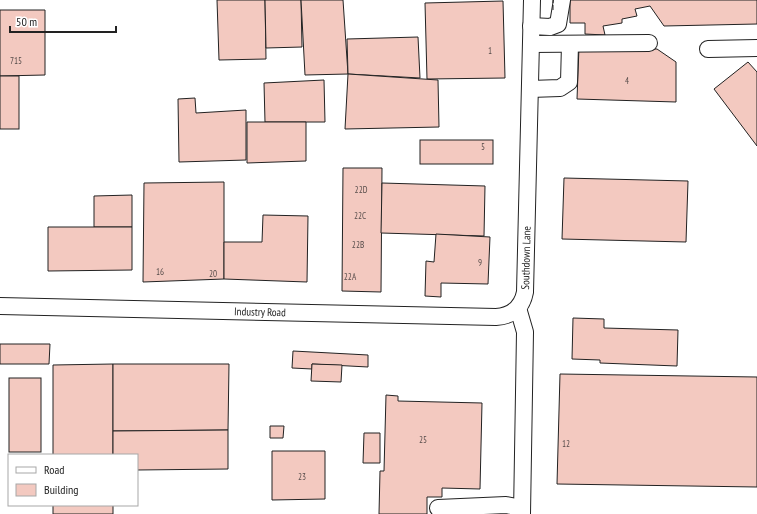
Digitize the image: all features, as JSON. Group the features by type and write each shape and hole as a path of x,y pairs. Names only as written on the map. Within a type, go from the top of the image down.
{"street":[{"name":"Southdown Lane","path":"518,308 525,292 532,0"},
{"path":"531,26 550,27 558,24 562,0"},
{"path":"531,44 649,43"},
{"path":"530,89 560,88 569,82 570,44"},
{"path":"708,49 757,48"},
{"name":"Industry Road","path":"0,306 496,317 507,315 518,308"},
{"path":"438,508 506,505 522,512 525,332 518,308"}],"building":[{"path":"217,0 265,0 266,59 219,60"},
{"path":"265,0 301,0 302,47 266,48"},
{"path":"301,0 343,0 348,74 305,75"},
{"path":"570,0 757,0 757,24 664,26 650,6 635,9 637,16 622,19 622,23 603,26 605,35 585,34 585,23 570,23"},
{"path":"503,1 505,78 427,79 425,3"},
{"path":"0,10 45,10 45,75 0,76"},
{"path":"418,37 420,78 348,74 347,39"},
{"path":"579,47 657,49 676,62 676,102 577,99"},
{"path":"748,62 757,72 757,146 714,89"},
{"path":"348,74 438,80 439,127 345,129"},
{"path":"0,76 19,76 19,129 0,129"},
{"path":"324,80 325,122 265,122 264,83"},
{"path":"195,98 196,113 246,110 246,160 179,162 178,99"},
{"path":"247,122 306,122 306,161 247,163"},
{"path":"420,140 493,140 493,164 420,164"},
{"path":"343,168 382,168 381,292 342,291"},
{"path":"564,178 688,181 686,242 562,239"},
{"path":"224,182 224,279 143,282 144,183"},
{"path":"382,183 485,186 484,236 381,233"},
{"path":"132,195 132,227 94,227 94,196"},
{"path":"263,215 308,216 307,282 224,279 224,242 262,242"},
{"path":"48,227 132,227 132,270 48,271"},
{"path":"436,234 490,237 488,284 441,283 441,297 425,296 426,261 434,262"},
{"path":"573,318 604,319 604,328 678,330 677,366 600,363 600,360 572,359"},
{"path":"0,344 50,344 49,364 0,364"},
{"path":"293,351 368,355 368,367 312,364 312,369 292,368"},
{"path":"113,364 113,454 53,454 53,365"},
{"path":"113,364 229,364 228,430 113,431"},
{"path":"312,364 342,365 341,382 311,381"},
{"path":"560,374 757,377 757,487 557,484"},
{"path":"9,378 41,378 41,452 9,452"},
{"path":"386,395 398,396 398,401 482,403 480,489 442,488 442,497 427,497 427,514 379,514 380,471 384,471"},
{"path":"270,426 284,426 283,438 270,438"},
{"path":"228,430 228,469 138,470 138,454 113,454 113,431"},
{"path":"364,433 380,433 380,463 363,463"},
{"path":"272,451 325,451 325,499 272,500"},
{"path":"53,506 113,506 113,514 53,514"}],"fence":[{"path":"553,0 553,10"}]}
